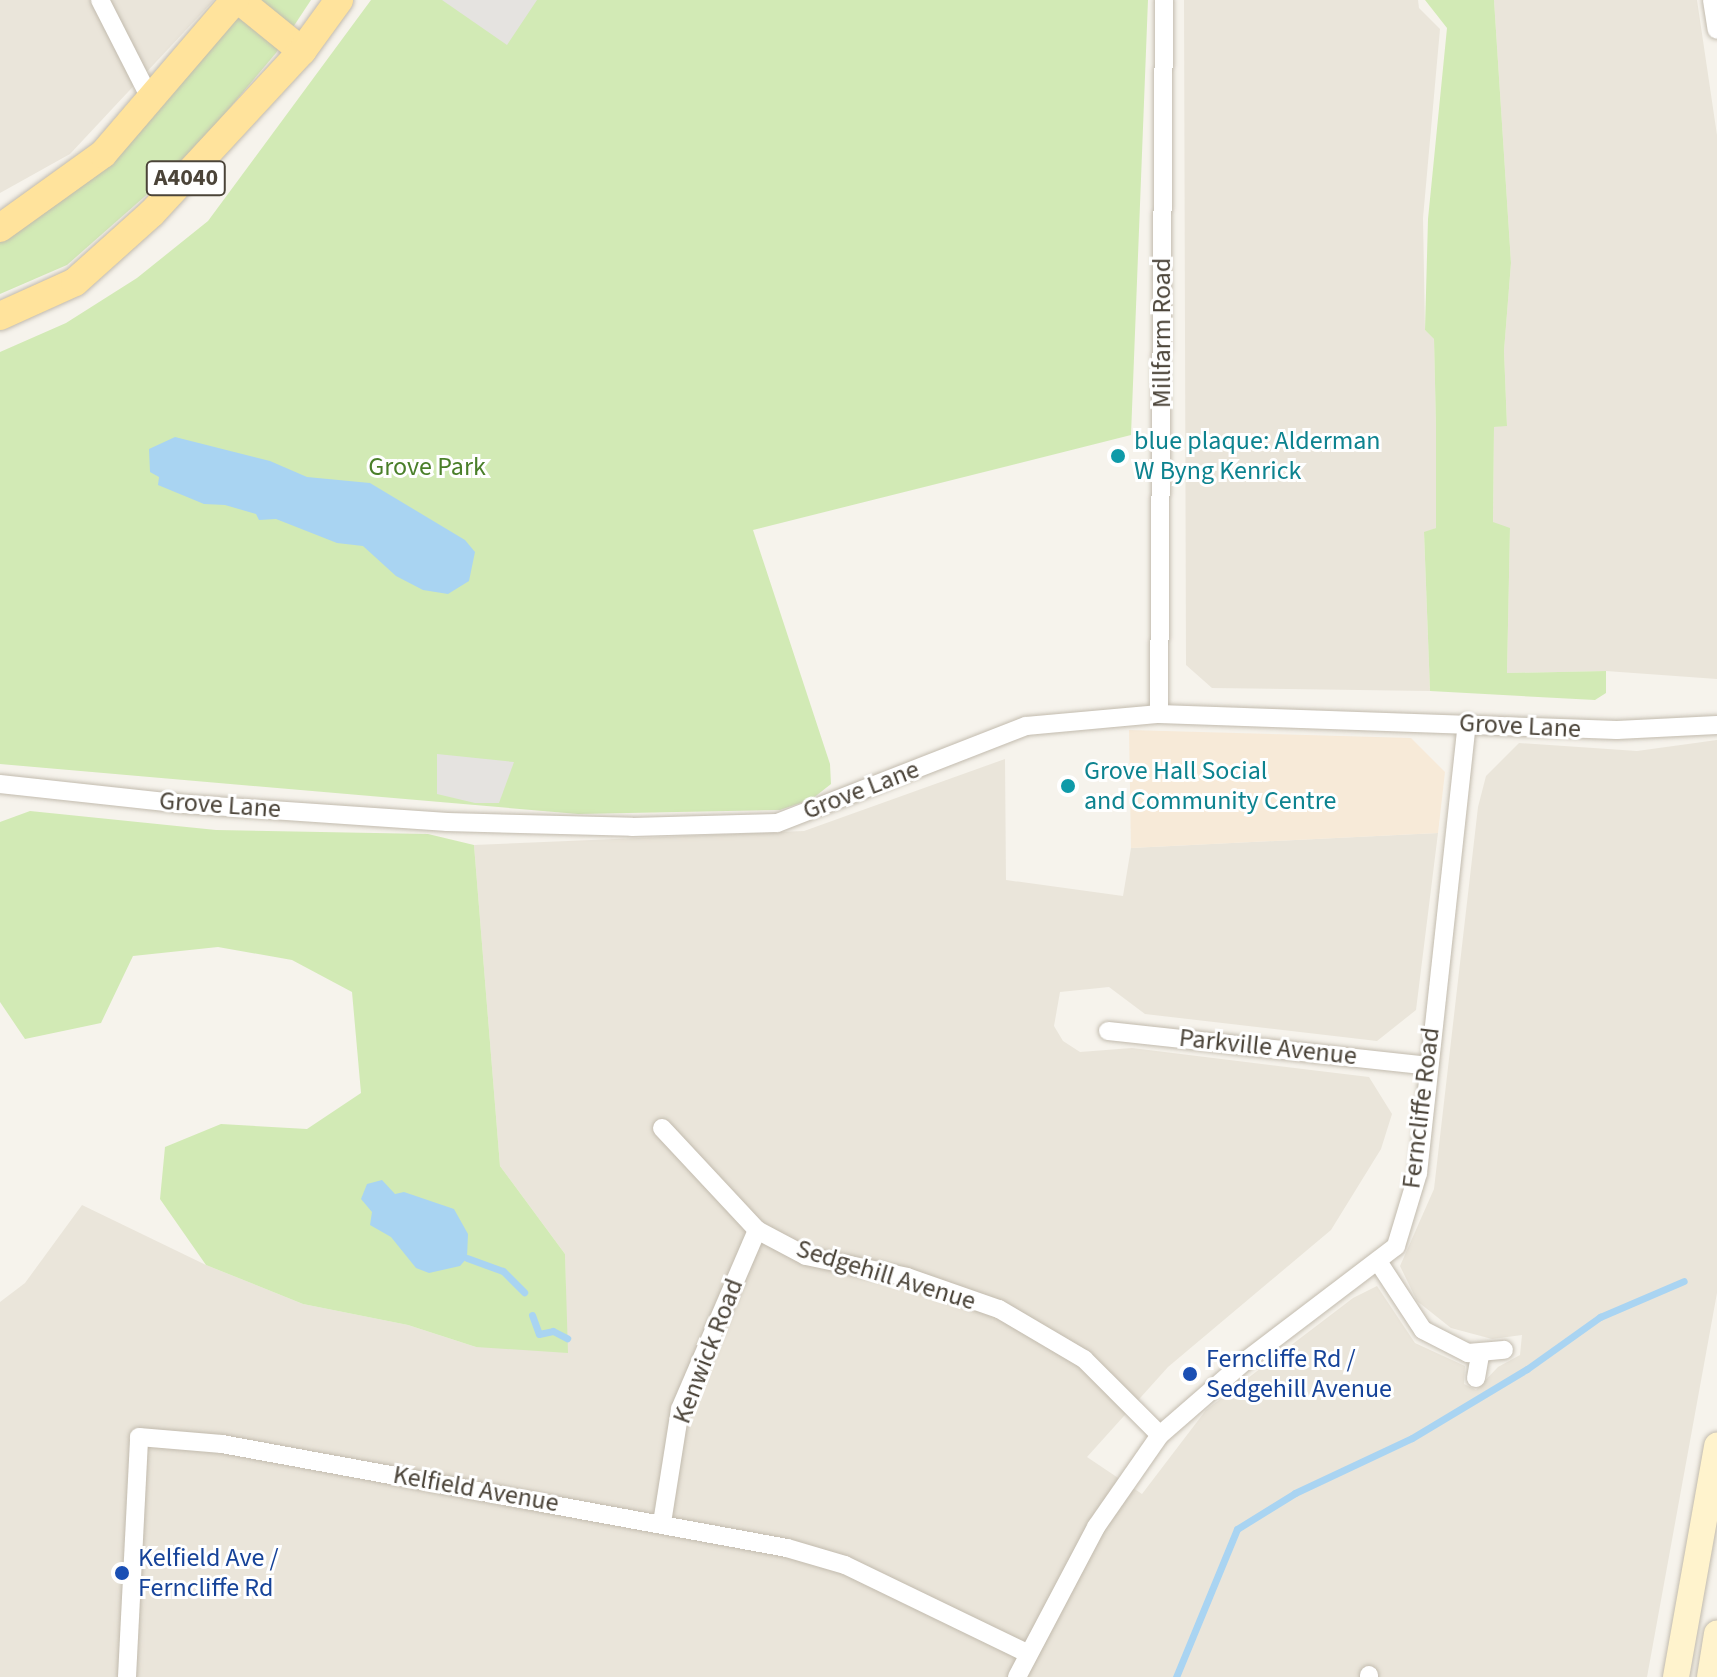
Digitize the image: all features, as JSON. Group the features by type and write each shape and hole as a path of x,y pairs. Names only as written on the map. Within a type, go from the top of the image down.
{"main road":[{"name":"A4040","path":"0,228 103,154 237,0"},
{"path":"237,0 302,51"},
{"name":"A4040","path":"0,316 75,282 152,213 302,51 339,0"}],"street":[{"path":"100,0 150,98"},
{"name":"Millfarm Road","path":"1159,714 1164,0"},
{"path":"1712,0 1717,30"},
{"name":"Grove Lane","path":"0,784 184,804 447,822 632,827 777,823 1026,726 1159,714 1679,731 1717,725"},
{"name":"Ferncliffe Road","path":"1017,1677 1096,1527 1160,1435 1244,1362 1379,1263 1396,1246 1418,1173 1452,894 1467,723"},
{"name":"Parkville Avenue","path":"1108,1031 1429,1066"},
{"name":"Sedgehill Avenue","path":"662,1128 757,1230 806,1256 907,1277 999,1309 1084,1359 1160,1435"},
{"name":"Kenwick Road","path":"662,1523 680,1409 757,1230"},
{"path":"1379,1263 1423,1330 1480,1355 1504,1350"},
{"path":"1476,1378 1480,1355"},
{"name":"Kelfield Avenue","path":"127,1677 139,1437 222,1444 662,1523 845,1565 1029,1654"},
{"path":"1676,1677 1717,1446"},
{"path":"1710,1677 1717,1634"}],"shaded area":[{"path":"0,0 214,0 70,154 0,193"},
{"path":"442,0 537,0 507,45"},
{"path":"1184,0 1418,0 1419,8 1440,29 1423,218 1425,330 1434,339 1436,427 1436,528 1424,533 1430,691 1212,688 1186,665"},
{"path":"1494,0 1697,0 1717,135 1717,679 1606,671 1507,673 1510,529 1493,523 1494,427 1507,425 1504,351 1511,263"},
{"path":"1129,730 1411,738 1445,772 1438,833 1131,848"},
{"path":"1717,740 1717,1293 1647,1677 0,1677 0,1302 25,1283 82,1205 206,1265 303,1304 408,1325 476,1347 566,1302 565,1254 500,1166 474,845 804,831 1005,759 1006,880 1123,896 1131,848 1438,833 1416,1010 1377,1041 1145,1014 1109,987 1060,992 1054,1026 1063,1041 1080,1052 1132,1048 1369,1077 1392,1114 1381,1149 1331,1230 1168,1367 1087,1457 1142,1494 1206,1410 1353,1298 1377,1286 1415,1343 1465,1366 1464,1384 1476,1390 1498,1367 1520,1355 1522,1335 1492,1339 1451,1328 1417,1301 1400,1266 1434,1189 1478,807 1486,776 1519,743 1637,751"},
{"path":"437,754 514,762 499,803 475,803 437,794"}],"green space":[{"path":"244,0 311,0 276,53 185,161 67,265 0,294 0,239"},
{"name":"Grove Park","path":"371,0 1148,0 1131,435 753,530 830,764 831,784 812,799 780,810 578,814 0,764 0,352 66,323 137,278 208,221"},
{"path":"1425,0 1494,0 1511,263 1504,351 1507,426 1494,427 1493,522 1510,528 1507,673 1606,671 1606,693 1595,700 1430,691 1424,532 1436,528 1436,427 1434,339 1425,330 1428,219 1447,28"},
{"path":"30,811 216,830 428,834 474,845 500,1166 565,1254 568,1353 476,1347 408,1325 303,1304 206,1265 160,1199 165,1147 221,1124 307,1129 361,1093 352,992 292,960 218,947 133,956 101,1023 25,1039 0,1002 0,822"}],"water":[{"path":"175,437 270,461 307,477 370,483 465,540 475,552 469,581 448,594 423,590 396,576 363,546 337,543 276,519 259,520 256,514 225,505 204,504 158,485 159,477 150,472 149,449"},
{"path":"382,1180 395,1194 404,1192 454,1209 468,1234 467,1258 460,1266 429,1273 416,1268 391,1237 370,1225 372,1212 361,1199 367,1184"}],"waterway":[{"path":"467,1258 503,1271 524,1292"},
{"path":"1176,1677 1237,1529 1295,1493 1412,1438 1527,1369 1600,1317 1684,1281"},
{"path":"532,1315 539,1334 553,1331 567,1338"}],"place":[{"name":"blue plaque: Alderman W Byng Kenrick","path":"1118,456"},
{"name":"Grove Hall Social and Community Centre","path":"1068,786"},
{"name":"Ferncliffe Rd / Sedgehill Avenue","path":"1190,1374"},
{"name":"Kelfield Ave / Ferncliffe Rd","path":"122,1573"}]}
